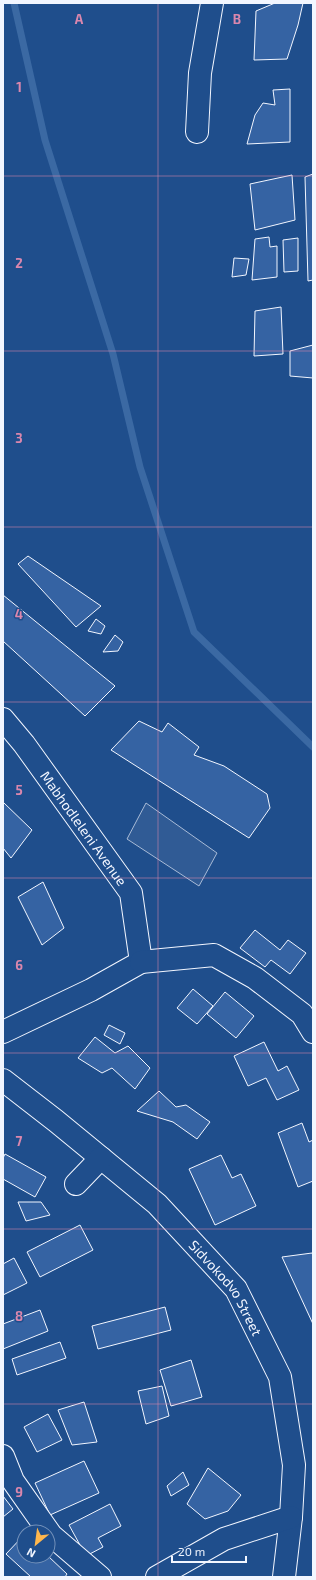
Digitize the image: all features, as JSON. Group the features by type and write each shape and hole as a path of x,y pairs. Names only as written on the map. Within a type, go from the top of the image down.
{"street":[{"path":"197,132 200,73 212,3"},
{"name":"Mabhodleleni Avenue","path":"3,719 24,744 131,893 141,962"},
{"path":"3,1032 91,990 141,962 214,955 255,978 302,1014 313,1032"},
{"name":"Sidvokodvo Street","path":"3,1080 157,1204 236,1289 280,1377 294,1465 291,1517 284,1577"},
{"path":"76,1184 101,1158"},
{"path":"3,1456 13,1481 51,1536 100,1577"},
{"path":"158,1577 224,1539 291,1517"}],"shaded area":[{"path":"146,803 217,853 199,886 127,839"}],"building":[{"path":"275,3 303,3 298,25 287,59 254,60 256,11"},
{"path":"290,89 290,142 247,144 255,115 263,103 275,105 273,90"},
{"path":"313,174 313,280 308,281 305,177"},
{"path":"292,175 295,220 255,230 250,184"},
{"path":"269,237 270,247 277,246 277,277 252,280 255,239"},
{"path":"298,238 298,271 284,272 283,240"},
{"path":"234,258 249,259 246,275 232,277"},
{"path":"281,307 283,354 254,356 255,311"},
{"path":"313,345 313,378 290,376 290,351"},
{"path":"28,556 101,606 76,627 18,564"},
{"path":"3,595 115,686 85,716 3,641"},
{"path":"96,619 105,626 101,634 88,631"},
{"path":"115,635 123,642 118,651 103,652"},
{"path":"139,721 162,732 168,723 199,747 194,755 224,766 267,794 270,808 249,838 111,750"},
{"path":"3,802 32,830 11,858 3,848"},
{"path":"43,882 64,928 42,945 18,897"},
{"path":"255,930 280,950 288,940 306,953 290,974 271,960 265,967 240,948"},
{"path":"193,989 213,1006 197,1024 177,1008"},
{"path":"225,992 254,1016 236,1038 207,1014"},
{"path":"109,1025 125,1033 120,1044 104,1035"},
{"path":"95,1037 115,1053 128,1046 150,1068 135,1089 112,1068 102,1073 78,1058"},
{"path":"264,1042 278,1071 287,1066 299,1090 277,1100 266,1078 248,1086 234,1056"},
{"path":"159,1091 176,1107 186,1105 210,1122 197,1139 173,1122 137,1111"},
{"path":"302,1123 309,1142 313,1140 313,1181 298,1187 278,1133"},
{"path":"5,1154 46,1177 35,1197 3,1179 3,1158"},
{"path":"221,1155 232,1178 241,1174 256,1206 215,1225 189,1169"},
{"path":"18,1202 41,1202 50,1215 26,1221"},
{"path":"80,1225 93,1250 40,1277 27,1252"},
{"path":"312,1253 313,1255 313,1324 282,1257"},
{"path":"14,1258 27,1283 3,1295 3,1264"},
{"path":"165,1307 171,1330 98,1349 92,1326"},
{"path":"40,1310 48,1331 3,1349 3,1324"},
{"path":"60,1342 66,1358 17,1375 12,1359"},
{"path":"191,1360 202,1397 171,1406 160,1370"},
{"path":"162,1386 169,1416 146,1424 138,1391"},
{"path":"84,1402 97,1442 72,1445 58,1410"},
{"path":"48,1414 62,1440 37,1452 24,1427"},
{"path":"84,1461 99,1493 50,1515 35,1483"},
{"path":"208,1468 241,1495 228,1511 205,1519 187,1504"},
{"path":"183,1472 189,1485 171,1496 167,1486"},
{"path":"3,1496 13,1509 3,1517"},
{"path":"110,1504 121,1526 98,1538 103,1547 86,1556 69,1525"},
{"path":"16,1543 16,1563 6,1554"},
{"path":"17,1564 56,1564 67,1574 65,1577 31,1577"}],"waterway":[{"path":"14,3 45,140 113,354 140,467 194,632 313,747"}]}
